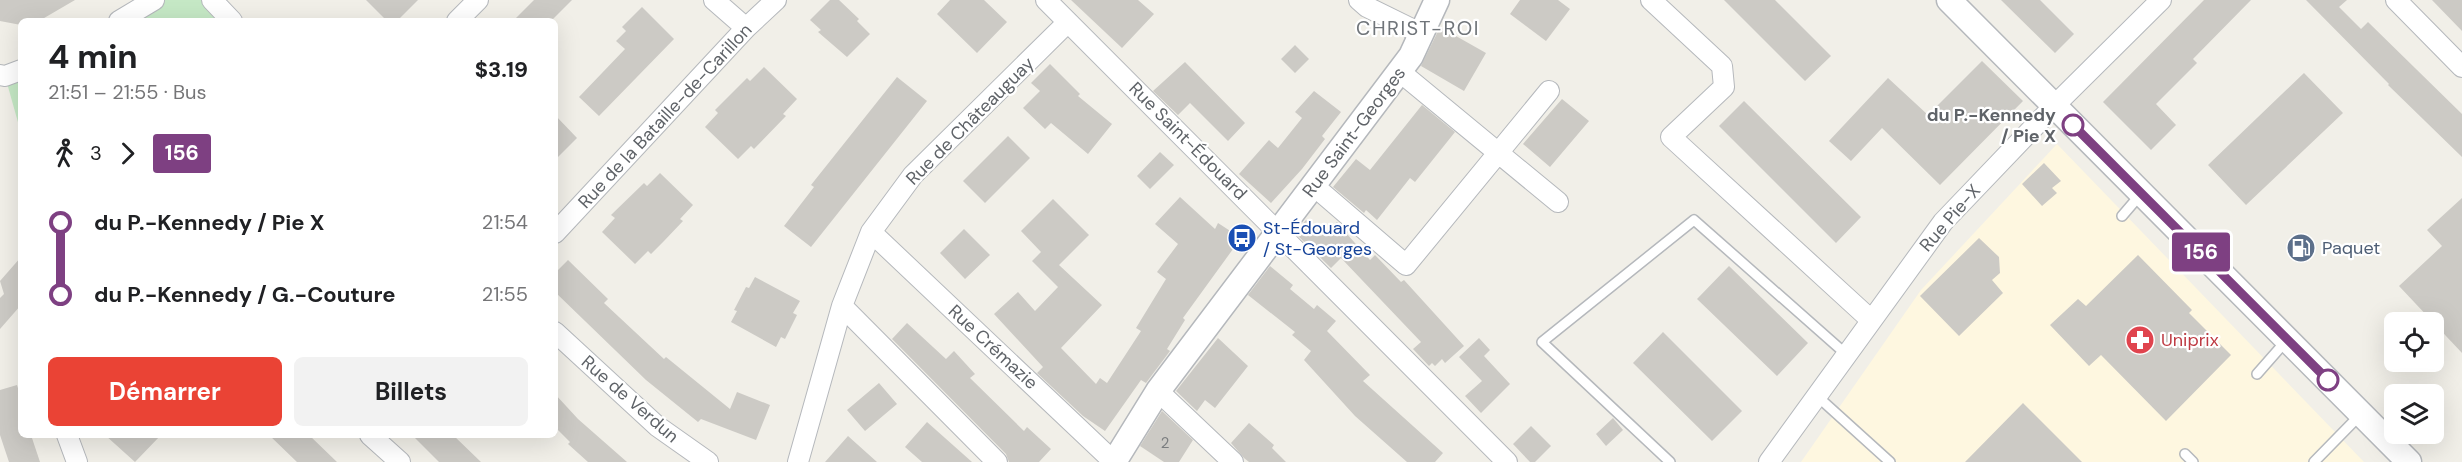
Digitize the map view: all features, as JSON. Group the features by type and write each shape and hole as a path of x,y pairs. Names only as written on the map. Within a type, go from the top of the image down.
{"street":[{"path":"124,18 154,0"},
{"path":"212,0 229,18"},
{"path":"461,18 478,0"},
{"path":"714,0 746,28"},
{"name":"Rue de la Bataille-de-Carillon","path":"558,230 746,28 776,0"},
{"name":"Rue Saint-Édouard","path":"1046,0 1507,462"},
{"path":"1359,0 1366,7 1422,34"},
{"name":"Rue Saint-Georges","path":"1114,462 1158,391 1411,56 1437,0"},
{"path":"1651,0 1722,66 1724,87 1671,137 1871,320"},
{"path":"1948,0 2409,462"},
{"name":"Rue Pie-X","path":"1769,462 1943,222 2054,105 2161,0"},
{"path":"2396,0 2462,67"},
{"name":"Rue de Châteauguay","path":"798,462 842,306 871,232 912,175 1068,22"},
{"path":"0,75 5,76 18,71"},
{"path":"1399,72 1558,202"},
{"path":"1314,186 1406,265 1549,91"},
{"name":"Rue Crémazie","path":"871,232 1114,462"},
{"path":"842,306 997,462"},
{"name":"Rue de Verdun","path":"558,335 657,426 708,462"},
{"path":"1158,391 1233,462"},
{"path":"69,438 77,462"},
{"path":"373,438 400,462"}],"lane":[{"path":"2122,216 2141,193"},
{"path":"1671,462 1542,342 1694,220 1847,355"},
{"path":"2258,374 2288,339"},
{"path":"1817,396 1890,462"},
{"path":"2314,462 2361,413"},
{"path":"2185,454 2193,462"}],"shaded area":[{"path":"2057,144 2364,462 1801,462 1921,290"}],"green space":[{"path":"154,0 212,0 229,18 124,18"},
{"path":"18,71 18,122 5,76"}],"building":[{"path":"0,0 75,0 44,18 18,18 18,24 0,21"},
{"path":"366,0 418,0 400,18 384,18"},
{"path":"534,0 572,0 554,18 516,18"},
{"path":"830,0 839,0 859,19 857,21 870,34 847,57 818,32 821,30 810,20"},
{"path":"950,0 984,0 1007,22 977,53 937,14"},
{"path":"1071,0 1138,0 1154,14 1122,48"},
{"path":"1520,0 1558,0 1570,9 1546,41 1510,14"},
{"path":"1724,0 1775,0 1831,56 1805,81"},
{"path":"2001,0 2040,0 2074,34 2055,53"},
{"path":"2204,0 2251,0 2193,59 2197,63 2156,104 2176,125 2151,150 2103,102"},
{"path":"2306,0 2347,0 2339,7 2361,29 2368,22 2462,114 2462,157 2388,85"},
{"path":"2432,0 2462,0 2462,31"},
{"path":"642,7 674,39 599,116 579,97 625,49 616,41 626,31 622,27"},
{"path":"1440,27 1486,53 1464,91 1421,66"},
{"path":"1295,45 1309,59 1295,73 1281,59"},
{"path":"1982,61 2023,101 1940,185 1882,128 1851,161 1829,141 1888,78 1928,115"},
{"path":"1185,62 1245,123 1228,141 1190,103 1178,115 1153,91"},
{"path":"1050,64 1080,94 1078,96 1112,124 1088,154 1051,123 1045,129 1023,108 1040,91 1031,83"},
{"path":"764,67 797,99 783,114 786,116 754,149 751,146 738,159 705,127 718,113 715,110 747,78 750,81"},
{"path":"2304,73 2343,113 2246,205 2208,165"},
{"path":"897,77 927,101 811,247 784,226 814,187 811,185"},
{"path":"1314,91 1341,112 1322,136 1325,139 1302,169 1271,203 1239,174 1269,140 1278,148 1302,118 1295,112"},
{"path":"1562,99 1589,121 1550,167 1523,144"},
{"path":"1744,101 1861,217 1836,243 1719,126"},
{"path":"1422,105 1455,132 1415,182 1410,178 1377,220 1366,210 1364,213 1333,187 1356,159 1370,170"},
{"path":"558,118 577,138 558,157"},
{"path":"1008,136 1030,158 985,203 963,181"},
{"path":"1160,152 1174,165 1150,189 1137,176"},
{"path":"2044,163 2061,181 2052,188 2057,193 2042,206 2022,184"},
{"path":"660,173 693,205 680,219 683,221 664,241 651,254 648,251 635,264 602,232 615,218 611,215 644,183 647,186"},
{"path":"1180,197 1215,229 1218,223 1241,238 1183,318 1185,320 1167,349 1170,351 1146,383 1141,380 1105,431 1083,416 1037,373 1043,367 994,314 1018,292 1035,311 1058,287 1032,261 1041,252 1021,231 1053,199 1089,235 1059,265 1102,305 1061,348 1096,384 1100,378 1107,383 1141,331 1136,328 1166,279 1157,272 1178,244 1155,224"},
{"path":"2462,198 2462,353 2444,334 2444,312 2423,312 2399,286 2442,246 2427,230"},
{"path":"1306,220 1321,236 1337,222 1349,232 1347,234 1370,260 1375,255 1401,282 1404,280 1464,346 1445,363 1442,359 1435,366 1432,363 1429,366 1413,349 1421,342 1341,258 1331,268 1295,233"},
{"path":"964,229 990,255 965,279 940,253"},
{"path":"1979,238 1999,257 2000,273 1992,280 2003,293 1959,336 1920,296"},
{"name":"Uniprix","path":"2138,255 2192,310 2189,313 2231,355 2166,421 2101,355 2089,366 2050,325 2078,299 2086,306"},
{"path":"18,260 18,308 0,329 0,298 4,294 0,281"},
{"path":"568,260 608,299 604,303 664,359 666,357 730,409 737,392 770,405 756,440 701,419 698,422 646,380 558,295 558,270"},
{"path":"1270,266 1293,285 1290,289 1314,309 1317,305 1336,321 1327,331 1370,375 1363,381 1443,453 1435,462 1407,462 1355,416 1304,360 1311,351 1292,335 1295,332 1248,295"},
{"path":"1729,266 1808,343 1777,376 1697,299"},
{"path":"755,277 800,301 793,313 797,315 785,339 781,337 776,347 731,322 737,311 734,310 746,287 749,288"},
{"path":"907,323 946,359 954,351 975,374 970,378 1024,431 1027,427 1051,449 1039,462 1009,462 1006,454 892,339"},
{"path":"1663,332 1742,411 1712,441 1633,363"},
{"path":"1218,338 1248,366 1215,408 1205,400 1197,411 1176,391"},
{"path":"1479,338 1490,350 1484,356 1510,384 1481,413 1465,396 1482,381 1459,357"},
{"path":"879,383 897,404 865,431 847,410"},
{"path":"17,385 18,438 32,438 40,462 9,462 0,435 0,390"},
{"path":"558,397 578,419 627,462 588,462 568,444 570,442 558,430"},
{"path":"2023,403 2082,462 1965,462"},
{"path":"1162,411 1193,440 1179,462 1164,462 1140,446"},
{"path":"1613,418 1623,430 1606,446 1596,434"},
{"path":"927,422 972,462 922,462 905,447"},
{"path":"1249,423 1274,445 1272,448 1286,462 1249,462 1244,458 1231,443"},
{"path":"1531,426 1551,446 1535,462 1530,462 1513,444"},
{"path":"848,436 877,462 825,462"},
{"path":"108,438 158,438 135,462"},
{"path":"272,438 312,438 337,462 297,462"},
{"path":"415,438 456,438 481,462 439,462"}],"bus line":[{"name":"156","path":"2073,125 2328,380"}],"place":[{"name":"du P.-Kennedy / Pie X","path":"2073,125"},
{"name":"St-Édouard / St-Georges","path":"1242,238"},
{"name":"Paquet","path":"2301,248"},
{"name":"Uniprix","path":"2140,340"}],"district":[{"name":"CHRIST-ROI","path":"1418,28"}]}
